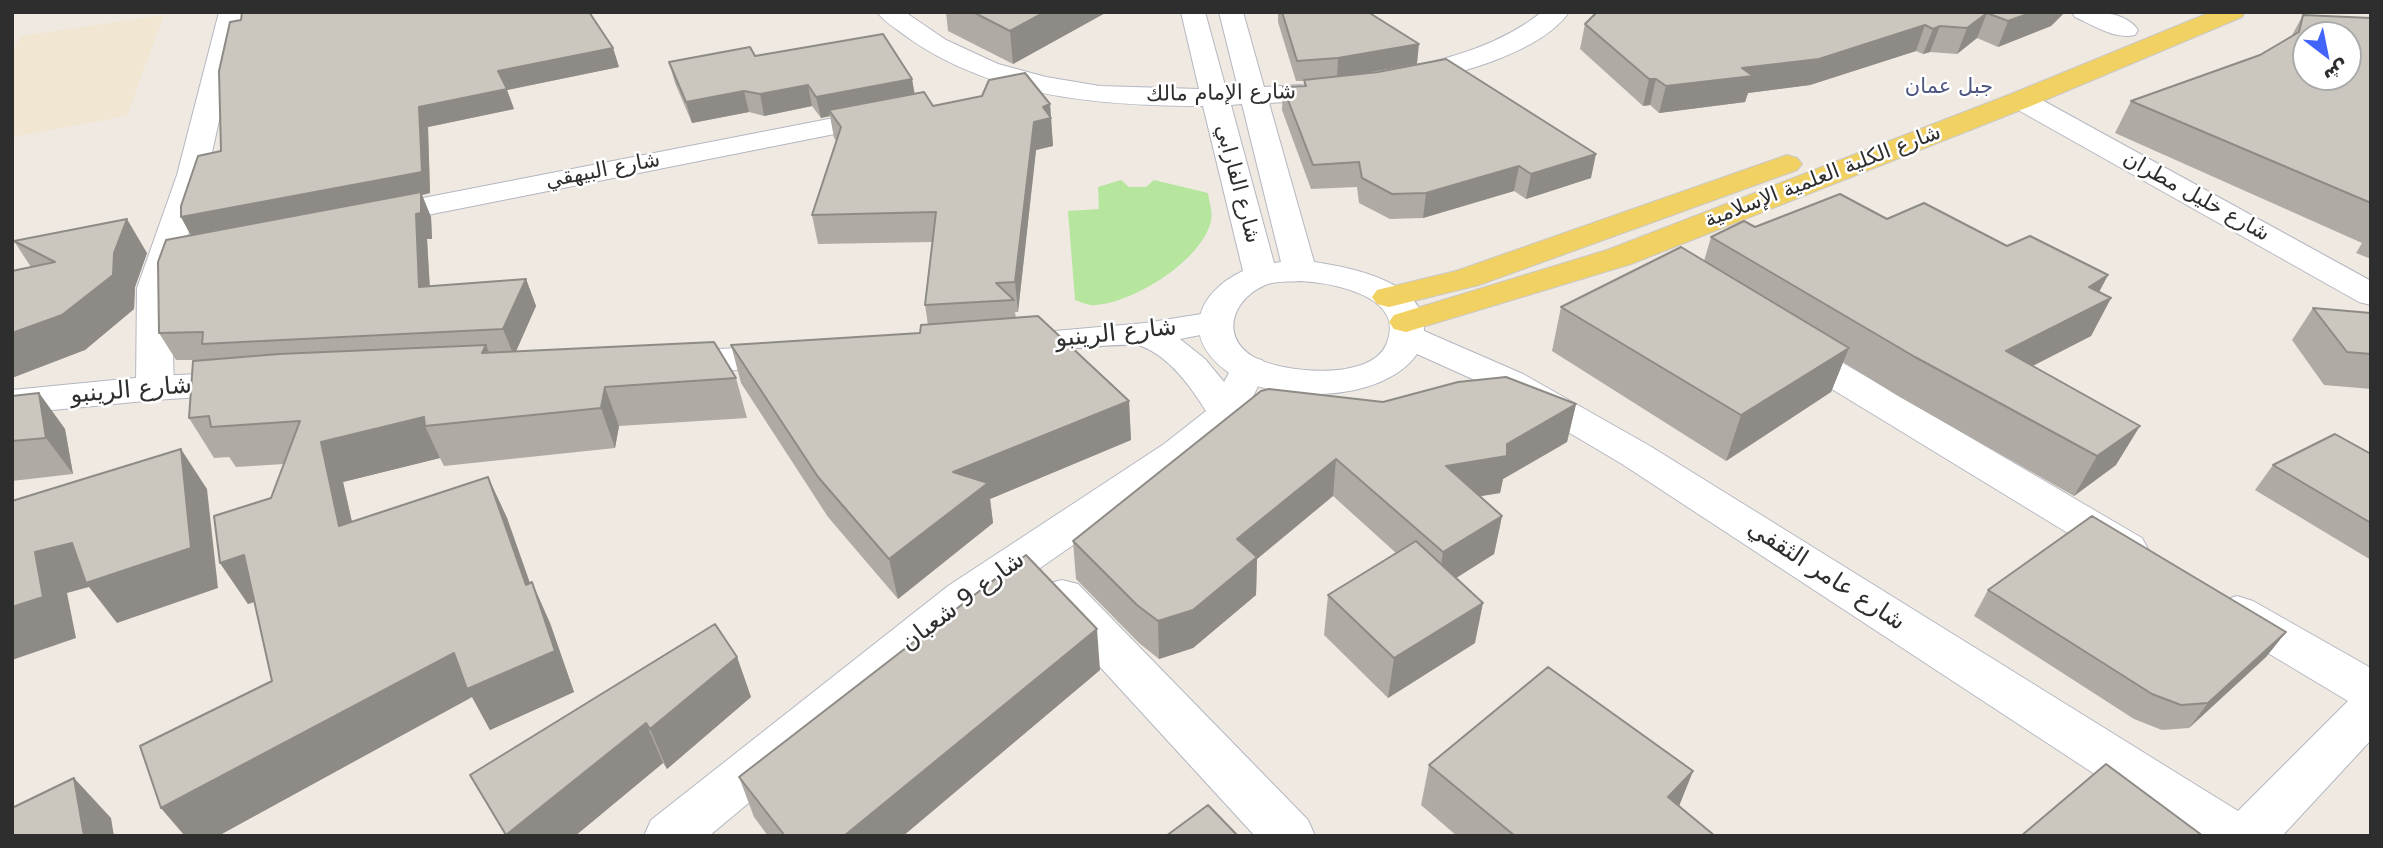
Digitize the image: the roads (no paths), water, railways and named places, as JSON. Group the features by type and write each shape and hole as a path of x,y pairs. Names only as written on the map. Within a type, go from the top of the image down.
{"main road":[{"name":"شارع الكلية العلمية الإسلامية","path":"1401,318 1467,278 1765,172 2169,12"},
{"name":"شارع الكلية العلمية الإسلامية","path":"1401,318 1635,251 2021,100 2233,12"}],"street":[{"path":"155,387 154,288 179,254 192,175 232,12"},
{"name":"شارع الإمام مالك","path":"889,12 914,33 983,69 1041,86 1130,96 1255,96 1371,85 1443,70 1508,45 1557,12"},
{"name":"شارع الفارابي","path":"1193,12 1261,275"},
{"name":"شارع الفارابي","path":"1231,12 1300,271"},
{"path":"2084,12 2126,30"},
{"path":"986,97 1041,86"},
{"name":"شارع خليل مطران","path":"2021,100 2371,295"},
{"name":"شارع البيهقي","path":"342,222 918,110"},
{"path":"1635,251 1671,273"},
{"path":"1300,271 1354,278 1401,318 1401,352 1385,366 1362,377 1334,383 1304,383 1275,378 1249,368 1229,354 1218,339 1214,323 1219,307 1231,293 1261,275 1300,271"},
{"name":"شارع عامر الثقفي","path":"1401,318 1636,455 2233,836"},
{"name":"شارع الرينبو","path":"981,346 1144,334 1214,323"},
{"path":"1765,332 1884,406 2157,566"},
{"path":"1144,334 1169,346 1199,372 1227,414"},
{"path":"637,364 817,355"},
{"name":"شارع 9 شعبان","path":"670,836 964,598 1178,453 1227,414 1249,368"},
{"name":"شارع الرينبو","path":"12,402 155,387 279,382"},
{"path":"1024,556 1289,836"},
{"path":"2204,594 2371,691"},
{"path":"2248,836 2371,708"}],"district":[{"name":"جبل عمان","path":"1949,88"}]}
